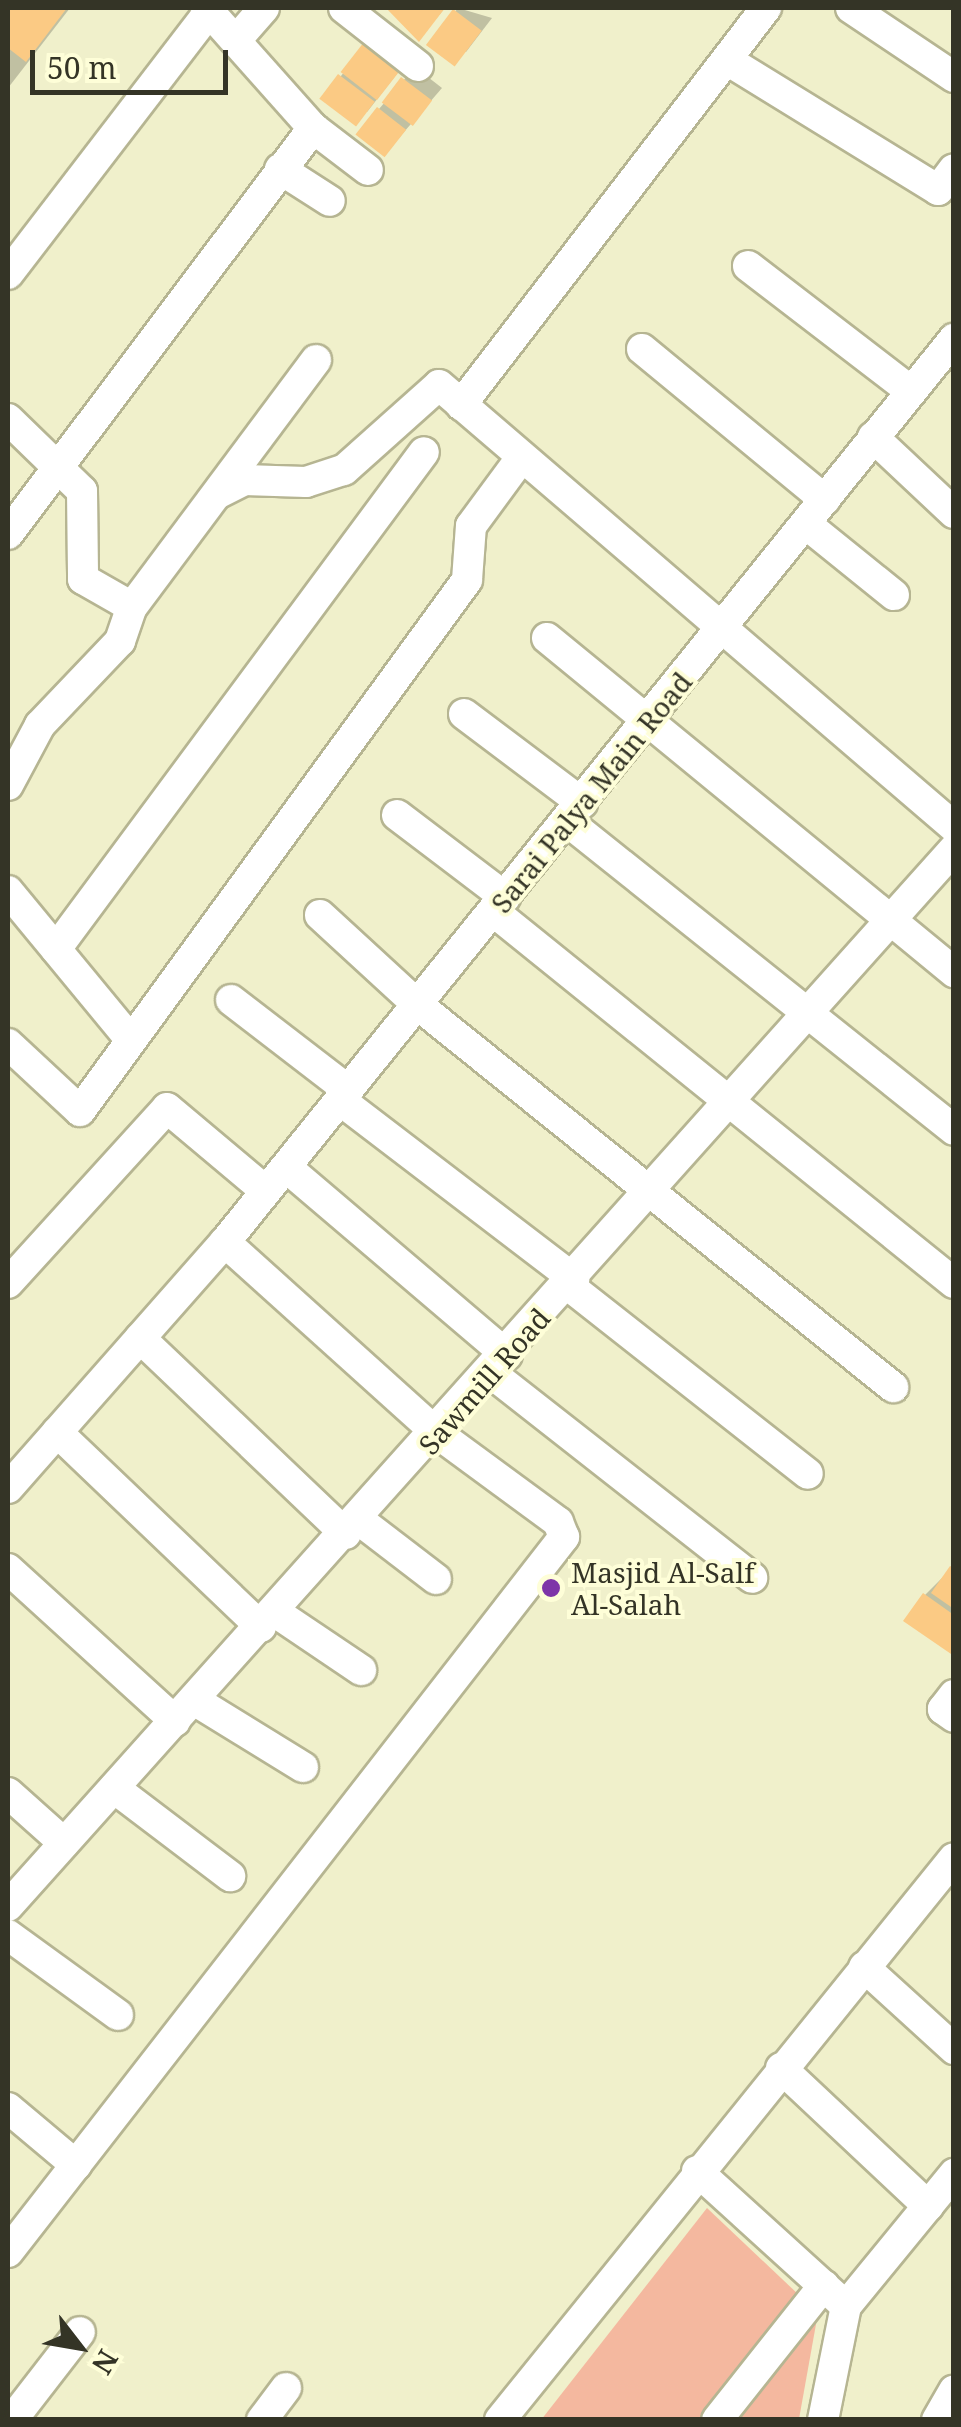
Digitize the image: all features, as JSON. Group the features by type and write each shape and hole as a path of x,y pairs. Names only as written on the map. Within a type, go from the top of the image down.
{"street":[{"path":"238,39 264,8"},
{"path":"344,8 418,66"},
{"path":"460,405 766,8"},
{"path":"851,8 954,77"},
{"path":"8,274 208,9 312,128 368,170"},
{"path":"726,60 938,190 954,169"},
{"path":"8,534 312,128"},
{"path":"280,169 330,201"},
{"path":"748,266 911,391"},
{"name":"Sarai Palya Main Road","path":"8,1488 225,1242 722,634 954,339"},
{"path":"642,350 815,512 894,595"},
{"path":"8,784 40,725 120,641 132,607 316,360"},
{"path":"217,494 244,480 306,482 344,470 439,385 722,634 954,827"},
{"path":"8,419 82,491 83,579 132,607"},
{"path":"873,438 954,513"},
{"path":"56,949 424,452"},
{"path":"8,1044 80,1111 467,580 471,526 521,458"},
{"path":"547,638 954,972"},
{"path":"464,714 805,1015 954,1130"},
{"path":"397,815 728,1103 954,1283"},
{"name":"Sawmill Road","path":"8,1906 438,1434 954,849"},
{"path":"8,891 131,1040"},
{"path":"320,915 418,1005 648,1194 893,1387"},
{"path":"231,1000 808,1474"},
{"path":"8,1283 167,1108 276,1179 752,1578"},
{"path":"8,2252 560,1552 558,1522 438,1434 225,1242"},
{"path":"140,1338 352,1527 436,1579"},
{"path":"57,1432 268,1620 361,1670"},
{"path":"8,1569 185,1710 303,1768"},
{"path":"954,1695 943,1710 954,1717"},
{"path":"114,1788 230,1876"},
{"path":"8,1793 64,1843"},
{"path":"500,2420 697,2171 954,1858"},
{"path":"8,1935 118,2015"},
{"path":"864,1967 954,2050"},
{"path":"781,2068 928,2206"},
{"path":"8,2108 76,2165"},
{"path":"697,2171 835,2295"},
{"path":"717,2420 835,2295 928,2206 954,2174"},
{"path":"823,2420 835,2295"},
{"path":"12,2420 80,2332"},
{"path":"262,2420 286,2388"},
{"path":"938,2420 954,2391"}],"shaded area":[{"path":"707,2208 818,2313 799,2419 541,2420"}],"building":[{"path":"8,8 67,8 26,62 8,48"},
{"path":"386,8 445,8 419,42"},
{"path":"453,9 482,31 455,67 426,45"},
{"path":"364,42 400,70 377,100 341,72"},
{"path":"338,74 375,102 356,126 319,99"},
{"path":"401,77 432,100 413,126 382,103"},
{"path":"377,107 406,130 385,157 355,135"},
{"path":"950,1566 954,1568 954,1609 931,1593"},
{"path":"923,1593 954,1615 954,1656 903,1621"}],"place":[{"name":"Masjid Al-Salf Al-Salah","path":"551,1588"}]}
